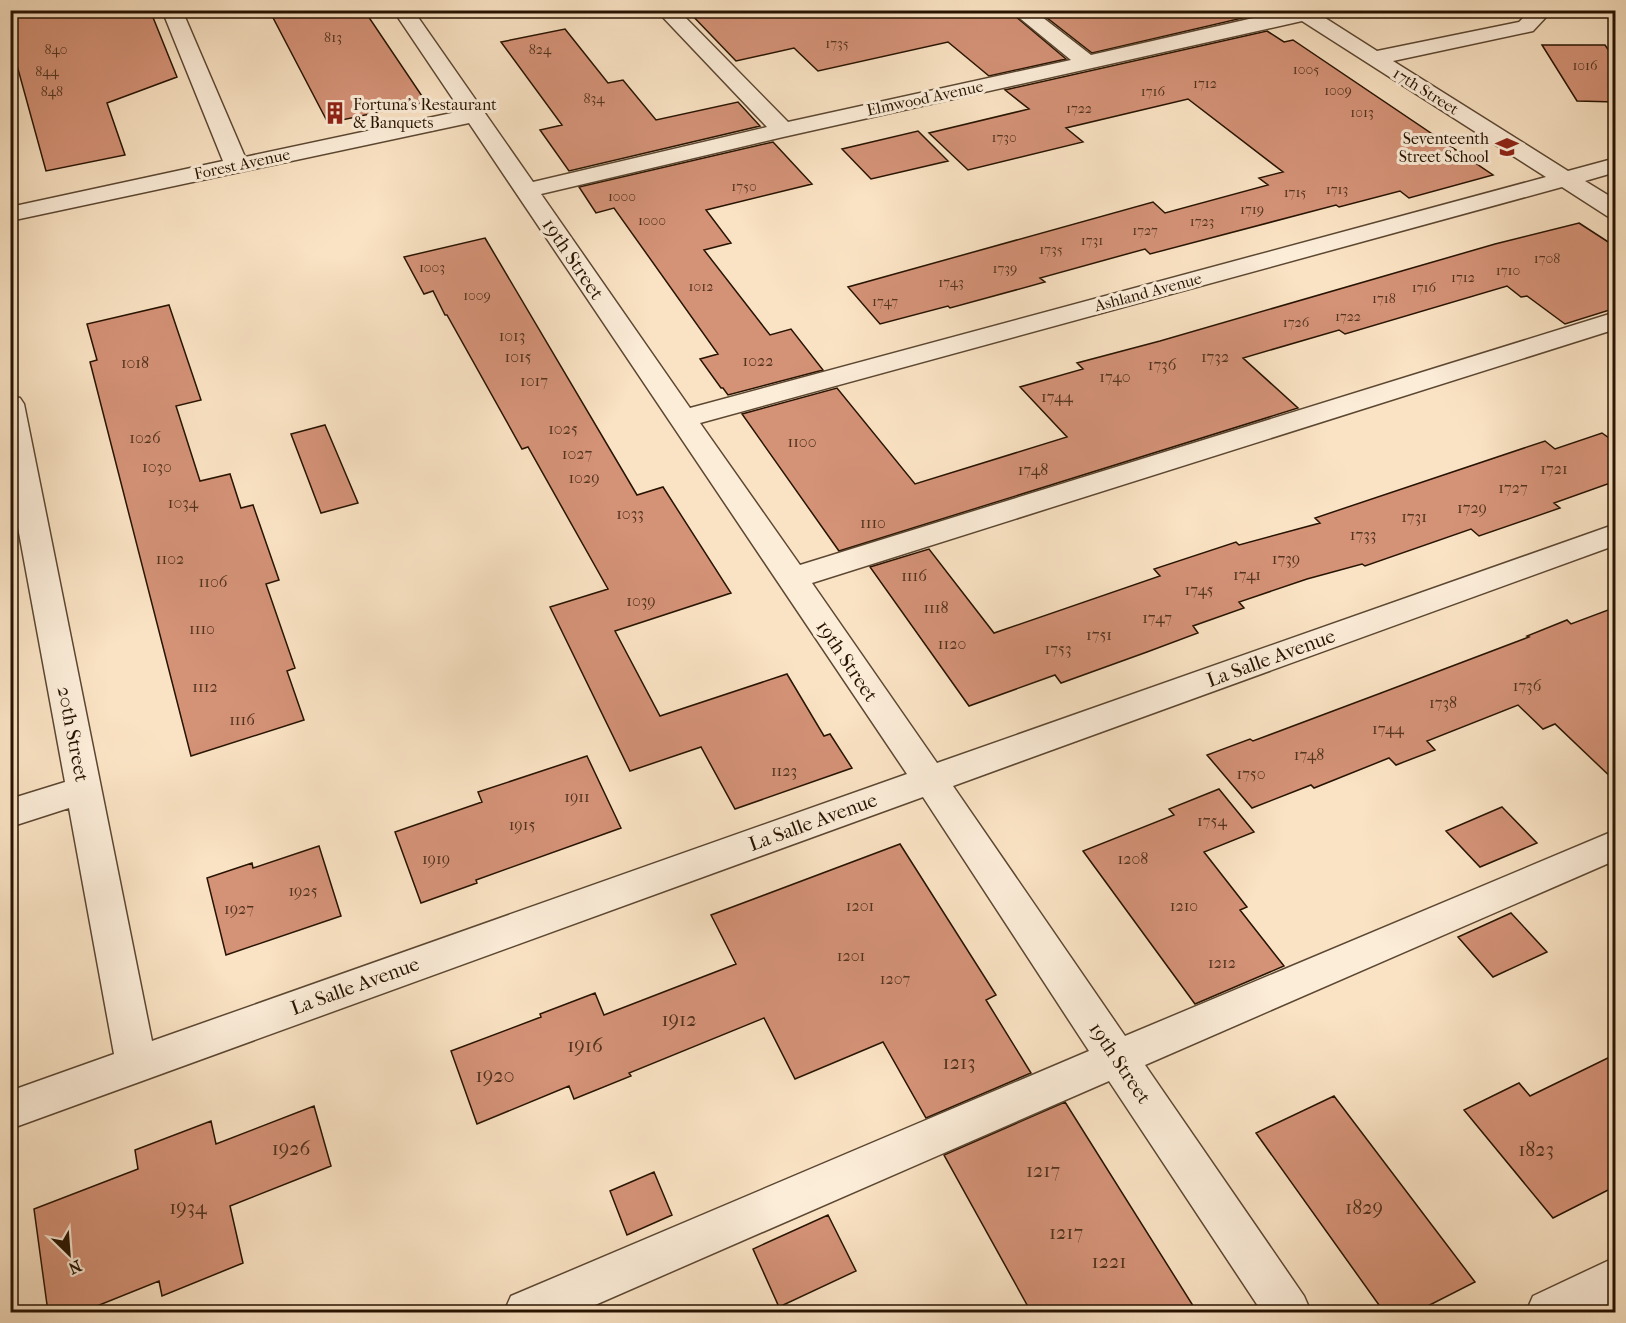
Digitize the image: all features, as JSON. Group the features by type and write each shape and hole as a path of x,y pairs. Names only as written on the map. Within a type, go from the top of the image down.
{"street":[{"path":"172,10 237,165"},
{"name":"19th Street","path":"404,10 473,115 527,190 681,419 930,780 1288,1312"},
{"path":"666,10 783,130"},
{"path":"1020,10 1088,63"},
{"path":"1374,58 1526,27 1537,16 1530,10"},
{"name":"Elmwood Avenue","path":"527,190 1309,12"},
{"name":"17th Street","path":"1309,12 1374,58 1616,211"},
{"name":"Forest Avenue","path":"10,214 473,115"},
{"name":"Ashland Avenue","path":"681,419 1616,165"},
{"path":"791,579 1616,320"},
{"name":"20th Street","path":"10,404 21,522 84,790 136,1064"},
{"name":"La Salle Avenue","path":"10,1110 1616,534"},
{"path":"10,813 84,790"},
{"path":"527,1312 1616,844"},
{"path":"1549,1312 1616,1278"}],"building":[{"path":"29,10 150,10 177,77 107,103 125,155 46,171 10,40 10,14"},
{"path":"269,10 364,10 426,102 328,123"},
{"path":"687,10 1008,10 1066,59 989,76 948,42 818,71 794,48 736,61"},
{"path":"1037,10 1237,10 1247,17 1092,53"},
{"path":"565,29 608,83 623,80 656,120 738,102 760,126 569,171 540,130 562,125 501,42"},
{"path":"1267,31 1284,42 1293,40 1493,175 1409,198 1400,191 1339,207 1336,205 1150,254 1145,249 1040,278 1045,282 880,324 848,287 1153,202 1165,213 1268,185 1259,178 1283,172 1188,99 1066,128 1083,142 968,170 929,133 1029,109 1005,90"},
{"path":"1542,45 1605,45 1616,61 1616,102 1577,101"},
{"path":"918,131 948,161 871,179 842,149"},
{"path":"773,142 812,184 706,210 731,243 704,250 770,335 791,329 823,370 728,395 700,359 718,354 614,208 596,213 579,187"},
{"path":"1579,223 1616,247 1616,308 1565,324 1527,296 1521,297 1507,286 1345,334 1339,330 1243,358 1298,408 839,551 742,414 837,388 915,484 1067,437 1020,387 1083,369 1077,363 1495,244"},
{"path":"485,238 637,495 663,487 731,593 615,631 660,716 787,674 824,736 830,734 852,768 735,809 701,747 630,771 550,607 608,589 528,447 522,449 433,291 424,294 404,257"},
{"path":"169,305 201,400 176,406 200,481 230,474 241,508 253,505 279,580 266,584 295,668 287,671 304,720 191,756 90,362 97,360 87,324"},
{"path":"325,425 358,503 321,513 291,434"},
{"path":"1602,433 1616,443 1616,481 1554,503 1560,508 1479,536 1471,529 1365,566 1362,564 1307,579 1239,602 1244,608 1193,626 1198,633 1061,683 1055,675 969,706 870,567 929,549 994,633 1160,576 1154,569 1236,542 1239,545 1320,523 1315,518 1545,441 1555,449"},
{"path":"1616,607 1616,782 1555,724 1543,729 1518,705 1427,741 1435,750 1396,765 1389,758 1314,788 1311,785 1252,808 1207,755 1250,739 1253,741 1529,637 1527,636 1567,620 1571,624"},
{"path":"587,756 621,828 476,880 477,883 421,903 395,832 482,802 478,792"},
{"path":"1219,789 1254,832 1204,852 1247,907 1240,910 1284,966 1195,1004 1083,851 1174,815 1169,809"},
{"path":"1502,807 1537,843 1480,867 1446,831"},
{"path":"900,844 996,995 986,1000 1031,1073 926,1118 883,1042 795,1079 764,1018 629,1073 631,1076 574,1099 569,1086 477,1124 451,1051 541,1017 540,1014 595,993 604,1015 736,964 711,915"},
{"path":"319,846 341,916 226,955 207,878 252,863 253,868"},
{"path":"1511,913 1547,952 1493,977 1458,937"},
{"path":"1616,1054 1616,1186 1553,1218 1464,1110 1519,1083 1530,1096"},
{"path":"1334,1096 1475,1282 1416,1312 1384,1312 1256,1133"},
{"path":"1065,1102 1197,1312 1031,1312 944,1155"},
{"path":"314,1106 331,1166 230,1206 243,1263 162,1296 159,1281 82,1312 48,1312 34,1209 138,1169 135,1150 211,1121 216,1144"},
{"path":"654,1172 672,1215 627,1235 610,1191"},
{"path":"828,1215 856,1271 779,1307 753,1249"}],"place":[{"name":"Fortuna's Restaurant & Banquets","path":"335,113"},
{"name":"Seventeenth Street School","path":"1507,147"}]}
